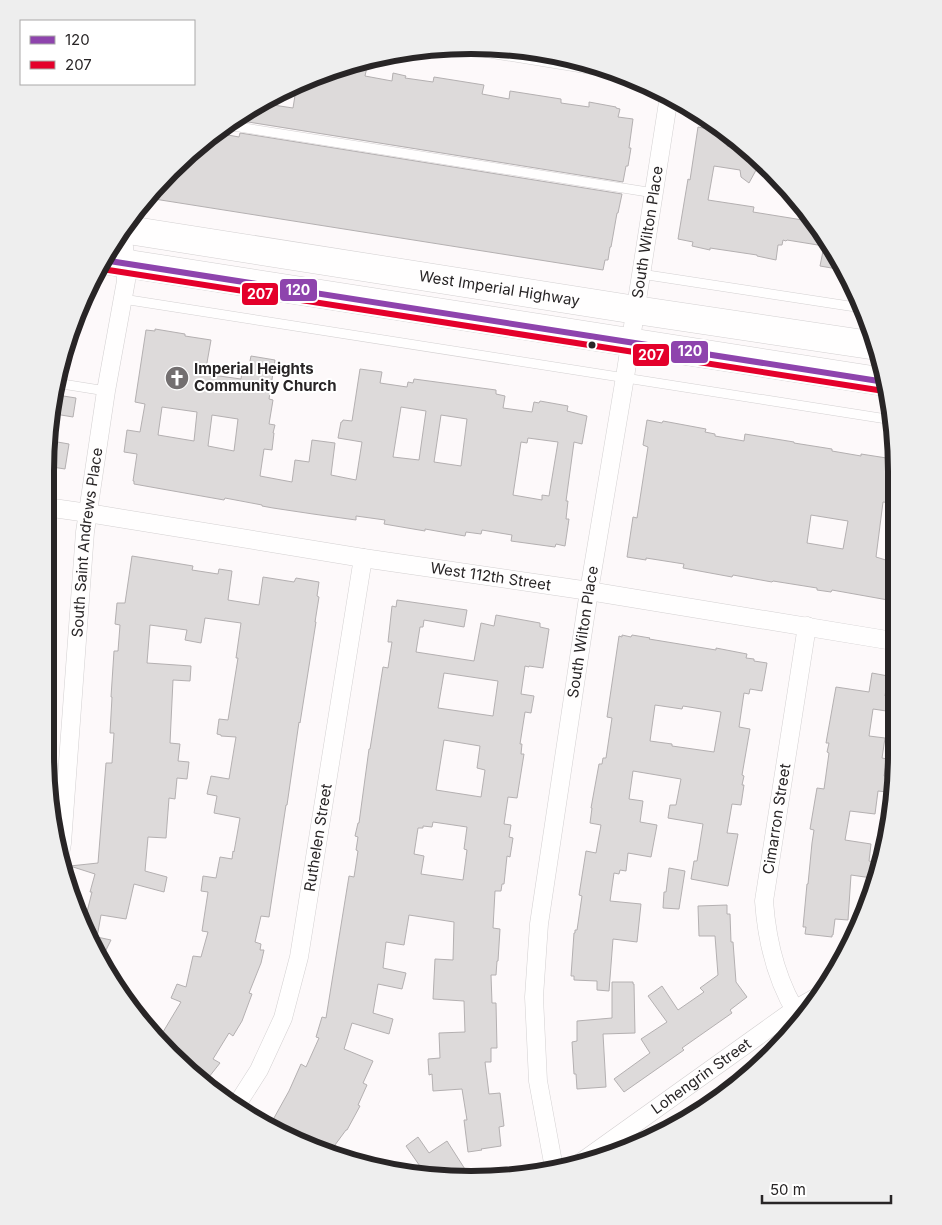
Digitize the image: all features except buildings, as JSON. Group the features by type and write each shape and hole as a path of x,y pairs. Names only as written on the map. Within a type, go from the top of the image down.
{"main road":[{"name":"West Imperial Highway","path":"130,230 868,345"},
{"path":"115,262 878,381"}],"street":[{"name":"South Wilton Place","path":"553,1163 538,1081 534,997 539,924 589,591 636,310 668,103"},
{"name":"South Saint Andrews Place","path":"62,837 83,551 106,391 126,281 115,262 118,249"},
{"name":"West 112th Street","path":"54,508 363,558 589,591 888,640"},
{"name":"Ruthelen Street","path":"239,1101 259,1070 283,1018 299,957 363,558"},
{"name":"Cimarron Street","path":"797,1014 777,973 766,927 764,901 807,626"},
{"name":"Lohengrin Street","path":"597,1152 796,1016"}],"lane":[{"path":"236,127 654,194"},
{"path":"641,274 854,307"},
{"path":"123,299 885,419"},
{"path":"63,384 106,391"}],"transit line":[{"name":"120","path":"111,261 878,381"},
{"name":"207","path":"106,270 880,390"}],"place":[{"name":"Imperial Heights Community Church","path":"177,378"}]}
